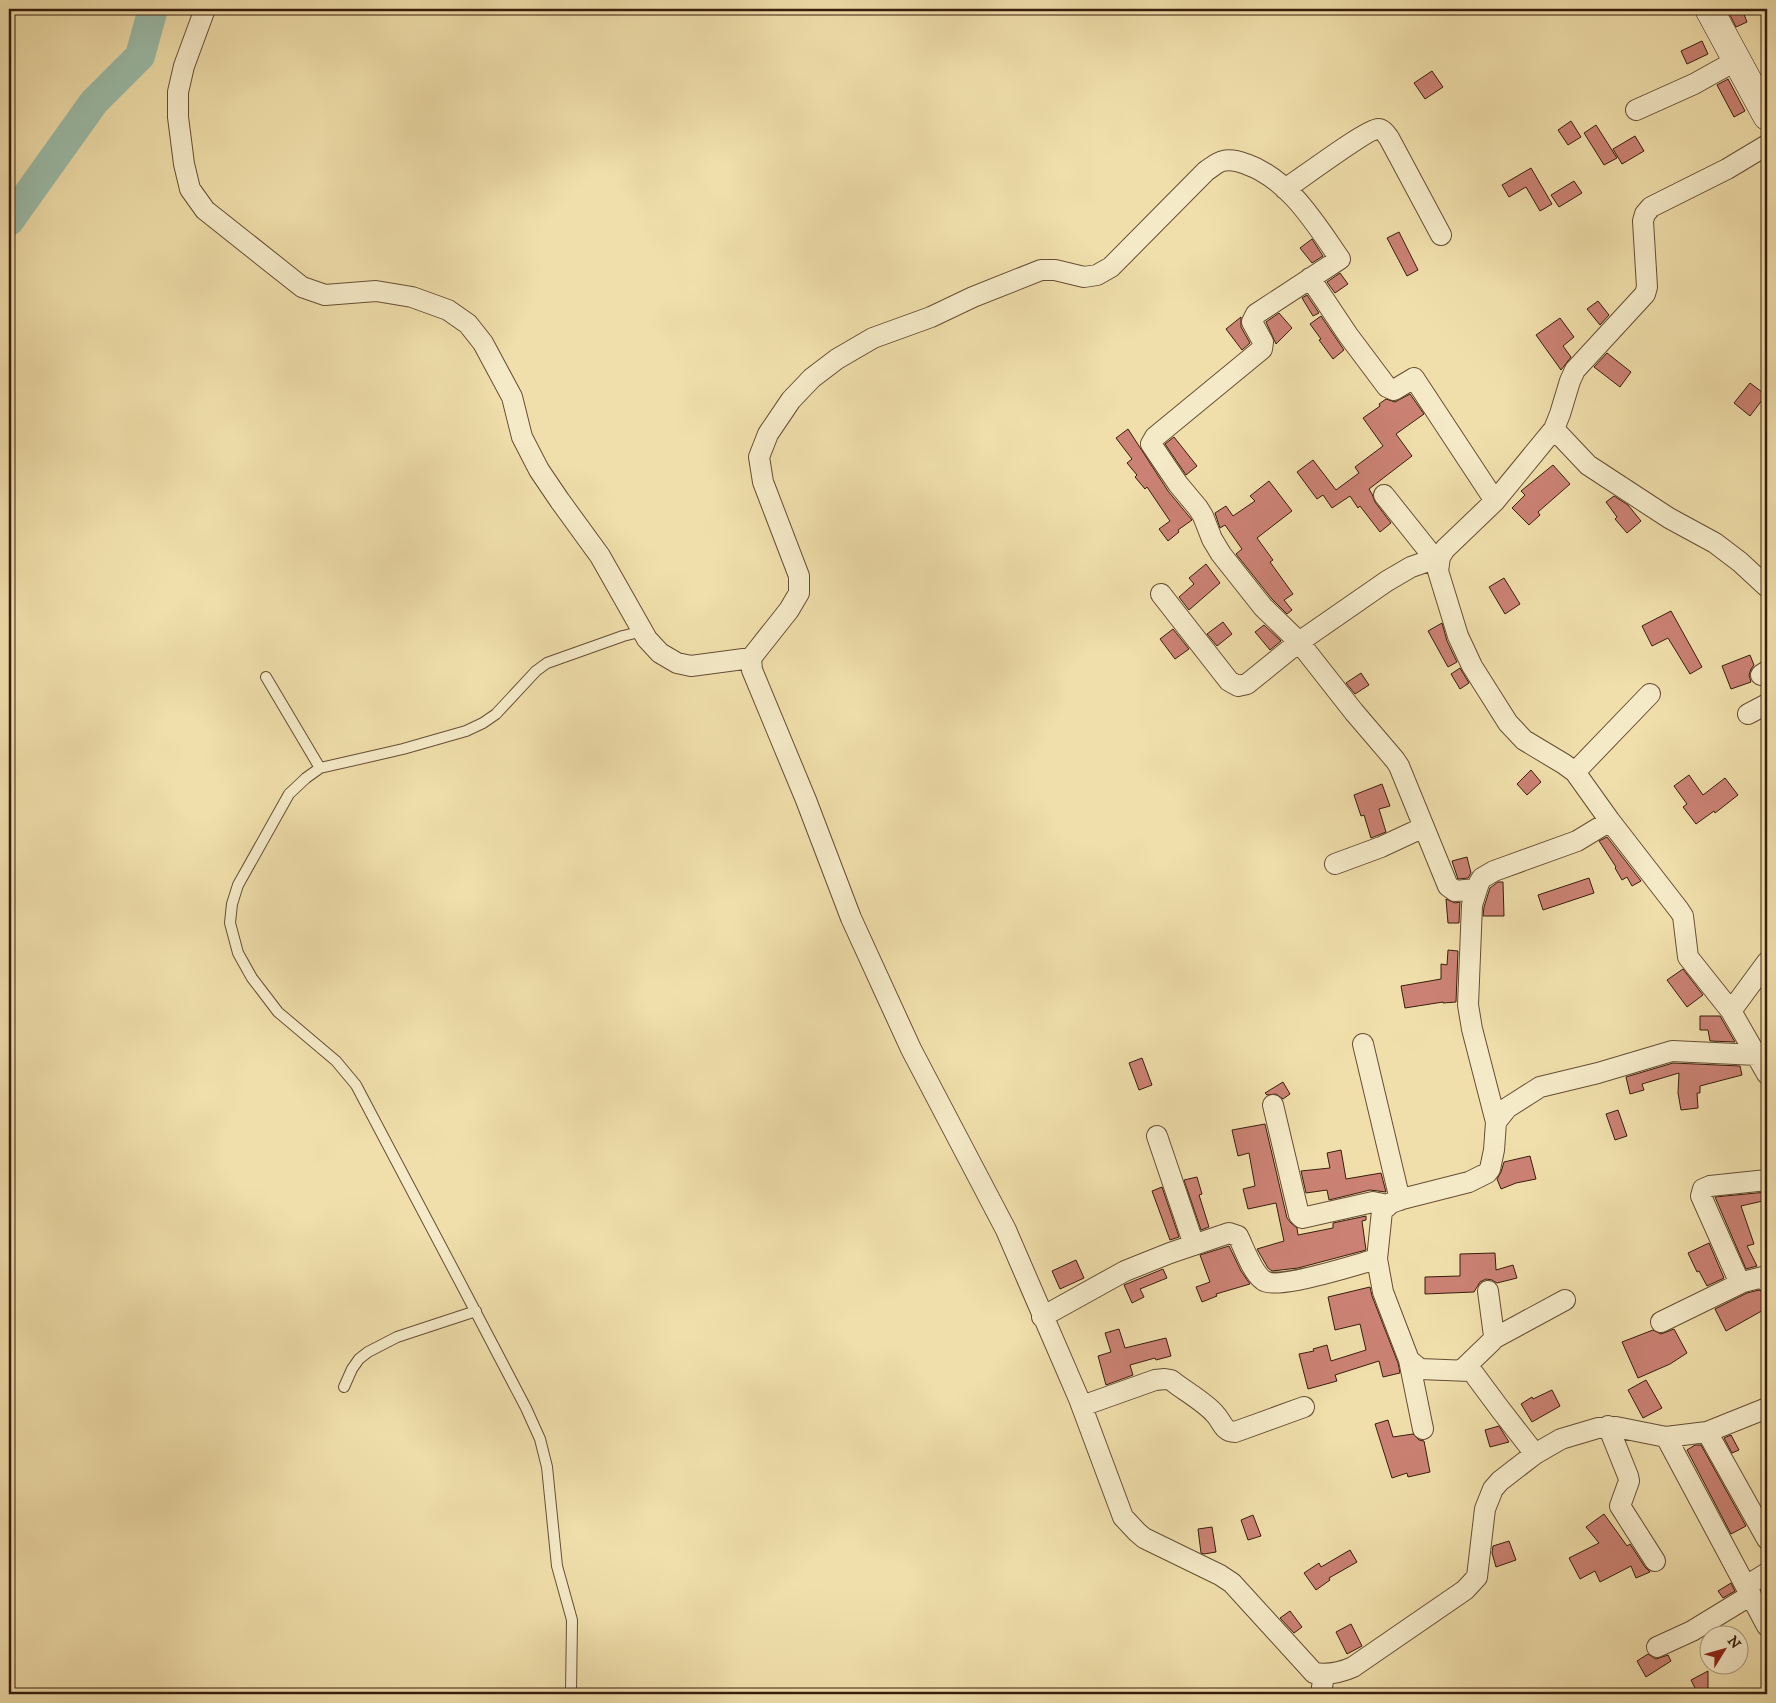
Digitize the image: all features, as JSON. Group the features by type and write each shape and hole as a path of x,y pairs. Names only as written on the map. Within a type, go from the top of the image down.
{"main road":[{"path":"1709,9 1767,116"}],"street":[{"path":"205,9 184,66 178,92 178,118 184,164 190,189 204,210 302,286 325,295 376,291 412,297 448,310 468,324 483,343 512,397 522,437 539,470 600,556 647,639 660,653 677,663 691,666 751,658"},
{"path":"1636,110 1694,84 1736,60"},
{"path":"1286,189 1351,144 1378,129 1384,131 1389,138 1440,235"},
{"path":"1161,594 1230,681 1238,686 1247,684 1299,642 1400,573 1437,558 1495,501 1554,428 1575,370 1645,294 1647,287 1644,214 1651,207 1728,169 1767,145"},
{"path":"1476,889 1456,890 1448,886 1395,760 1354,712 1299,642 1263,607 1221,554 1198,508 1178,484 1151,444 1155,437 1262,349 1263,342 1253,325 1253,316 1340,259 1312,218 1286,189 1258,168 1236,160 1222,161 1206,171 1112,267 1097,275 1084,277 1055,270 1041,270 931,317 873,338 836,359 812,378 791,400 777,420 768,434 759,457 762,482 799,576 799,593 789,610 751,658 752,670 806,800 851,918 911,1049 1006,1230 1082,1406 1123,1517 1131,1526 1144,1538 1220,1575 1232,1583 1314,1673 1334,1674 1353,1667 1465,1590 1473,1582 1477,1577 1484,1509 1492,1490 1500,1481 1535,1454 1561,1440 1608,1426 1666,1437 1707,1432 1767,1408"},
{"path":"1310,278 1348,335 1387,387 1394,390 1414,378 1430,406 1495,501"},
{"path":"1554,428 1588,465 1669,518 1715,543 1740,562 1767,587"},
{"path":"1384,495 1437,558 1440,582 1458,636 1472,666 1508,724 1524,740 1575,772 1610,821 1679,910 1683,916 1686,954 1731,1011 1767,1074"},
{"path":"1575,772 1650,694"},
{"path":"1748,714 1767,704"},
{"path":"1273,1106 1299,1215 1302,1218 1373,1202 1394,1203 1469,1182 1488,1173 1494,1150 1496,1122 1472,1029 1468,1005 1472,905 1476,889 1482,878 1494,871 1577,841 1610,821"},
{"path":"1335,864 1381,847 1424,827"},
{"path":"1731,1011 1767,962"},
{"path":"1363,1044 1394,1203"},
{"path":"1496,1122 1508,1108 1540,1088 1663,1053 1680,1050 1757,1055"},
{"path":"1156,1136 1194,1245"},
{"path":"1743,1282 1738,1279 1734,1271 1703,1203 1701,1192 1710,1186 1767,1180"},
{"path":"1394,1203 1381,1214 1377,1259 1383,1292 1409,1360 1423,1429"},
{"path":"1042,1317 1125,1271 1229,1233 1235,1234 1257,1273 1263,1280 1269,1283 1304,1279 1377,1259"},
{"path":"1661,1322 1743,1282 1762,1277 1767,1282"},
{"path":"1488,1291 1494,1333 1493,1340"},
{"path":"1462,1370 1493,1340 1565,1300"},
{"path":"1409,1360 1420,1368 1470,1371 1535,1454"},
{"path":"1082,1406 1156,1380 1165,1379 1171,1380 1214,1412 1230,1432 1235,1432 1304,1407"},
{"path":"1608,1426 1629,1481 1620,1504 1621,1508 1655,1561"},
{"path":"1707,1432 1767,1539"},
{"path":"1666,1437 1767,1626"},
{"path":"1656,1647 1692,1632 1749,1590 1767,1573"},
{"path":"1320,1694 1324,1674"}],"lane":[{"path":"572,1694 572,1620 557,1566 547,1467 540,1439 476,1311 356,1084 336,1061 278,1012 252,978 238,953 230,923 232,904 238,885 289,794 320,768 403,749 466,731 496,714 536,671 547,663 642,631"},
{"path":"266,677 320,768"},
{"path":"344,1387 352,1368 368,1352 397,1337 476,1311"}],"path":[{"path":"9,27 15,9"}],"building":[{"path":"1727,9 1742,9 1747,22 1736,27"},
{"path":"1702,41 1708,54 1687,64 1681,51"},
{"path":"1432,71 1443,87 1425,99 1414,83"},
{"path":"1728,79 1745,111 1734,117 1717,85"},
{"path":"1571,121 1581,137 1568,145 1558,130"},
{"path":"1596,125 1617,158 1604,165 1584,133"},
{"path":"1635,136 1644,151 1622,164 1613,149"},
{"path":"1531,168 1552,204 1540,211 1526,187 1509,197 1502,185"},
{"path":"1574,181 1582,193 1559,207 1551,195"},
{"path":"1399,232 1418,270 1407,276 1387,238"},
{"path":"1312,239 1323,256 1312,263 1300,248"},
{"path":"1340,273 1348,284 1335,293 1327,282"},
{"path":"1307,295 1319,313 1313,316 1302,298"},
{"path":"1598,301 1609,315 1600,325 1587,309"},
{"path":"1279,313 1292,328 1276,344 1266,322"},
{"path":"1321,316 1344,350 1333,359 1310,324"},
{"path":"1241,317 1241,327 1250,343 1242,350 1226,329"},
{"path":"1560,318 1574,337 1563,346 1571,357 1561,370 1536,335"},
{"path":"1607,353 1631,372 1620,387 1594,367"},
{"path":"1750,383 1766,395 1750,416 1734,403"},
{"path":"1410,394 1424,414 1396,434 1412,456 1369,489 1375,502 1391,523 1380,532 1360,506 1358,508 1350,496 1332,508 1323,495 1317,499 1297,472 1313,460 1336,490 1359,473 1355,467 1383,446 1363,418 1380,406 1379,404 1386,399 1395,402"},
{"path":"1128,429 1168,491 1192,520 1178,530 1179,532 1168,541 1159,529 1170,521 1147,487 1145,489 1135,477 1137,475 1127,463 1132,459 1116,438"},
{"path":"1174,437 1197,466 1186,475 1165,444"},
{"path":"1553,465 1570,484 1538,512 1540,515 1529,525 1512,508 1525,495 1521,491"},
{"path":"1269,481 1292,511 1257,538 1273,560 1270,562 1293,594 1284,600 1292,610 1287,614 1272,599 1236,554 1242,549 1225,525 1220,528 1215,513 1226,506 1233,516 1255,501 1250,496"},
{"path":"1614,496 1628,505 1641,521 1627,533 1615,519 1617,517 1606,502"},
{"path":"1206,564 1220,583 1189,610 1179,597 1194,584 1189,578"},
{"path":"1504,578 1520,604 1505,614 1489,587"},
{"path":"1671,611 1702,667 1690,674 1668,638 1652,646 1642,626"},
{"path":"1223,622 1232,634 1217,646 1207,634"},
{"path":"1442,623 1447,641 1457,662 1448,667 1428,631"},
{"path":"1264,625 1281,641 1270,650 1255,632"},
{"path":"1173,629 1189,649 1175,659 1160,639"},
{"path":"1750,655 1754,665 1749,675 1751,682 1731,689 1722,666"},
{"path":"1460,668 1469,683 1460,689 1451,674"},
{"path":"1361,673 1369,685 1355,694 1346,683"},
{"path":"1531,770 1541,782 1527,795 1517,784"},
{"path":"1689,775 1703,795 1725,778 1738,795 1715,813 1714,811 1696,824 1683,807 1687,804 1674,786"},
{"path":"1382,784 1390,806 1379,809 1386,832 1371,838 1364,815 1361,816 1354,795"},
{"path":"1607,837 1641,881 1632,886 1627,877 1622,880 1599,841"},
{"path":"1467,857 1471,873 1468,878 1458,879 1452,861"},
{"path":"1589,878 1594,893 1543,910 1538,895"},
{"path":"1498,882 1503,882 1504,916 1483,916 1490,888"},
{"path":"1446,899 1455,903 1460,902 1459,923 1448,923"},
{"path":"1448,950 1458,951 1456,1002 1443,1002 1405,1008 1401,986 1441,979 1441,964 1447,965"},
{"path":"1683,969 1703,995 1687,1007 1667,980"},
{"path":"1700,1016 1720,1016 1735,1042 1710,1041 1708,1030 1700,1030"},
{"path":"1142,1058 1152,1085 1139,1090 1129,1063"},
{"path":"1673,1063 1740,1066 1742,1075 1700,1086 1700,1093 1697,1093 1698,1108 1681,1110 1678,1093 1679,1073 1642,1084 1644,1090 1630,1094 1626,1077"},
{"path":"1283,1082 1290,1094 1283,1099 1276,1094 1267,1095 1265,1093"},
{"path":"1618,1110 1627,1136 1615,1140 1606,1114"},
{"path":"1265,1124 1287,1218 1297,1228 1298,1235 1333,1228 1333,1223 1366,1216 1366,1220 1362,1221 1366,1250 1298,1268 1272,1271 1268,1268 1257,1249 1284,1241 1276,1203 1248,1209 1243,1189 1255,1186 1249,1153 1238,1156 1232,1130"},
{"path":"1341,1150 1346,1179 1381,1173 1386,1192 1370,1190 1329,1200 1327,1190 1306,1193 1301,1171 1330,1168 1327,1153"},
{"path":"1530,1156 1536,1179 1516,1183 1501,1189 1497,1179 1504,1162"},
{"path":"1197,1177 1202,1194 1199,1195 1209,1227 1201,1230 1184,1180"},
{"path":"1162,1187 1179,1237 1170,1240 1152,1191"},
{"path":"1767,1192 1767,1200 1741,1206 1754,1244 1747,1246 1757,1266 1746,1269 1715,1197"},
{"path":"1709,1243 1724,1278 1707,1286 1699,1271 1697,1272 1688,1253"},
{"path":"1229,1246 1241,1271 1250,1284 1216,1294 1217,1296 1202,1302 1196,1287 1210,1282 1200,1255"},
{"path":"1495,1253 1496,1270 1513,1265 1517,1278 1497,1283 1486,1279 1480,1282 1474,1292 1425,1294 1425,1277 1460,1276 1460,1254"},
{"path":"1076,1260 1084,1278 1060,1289 1052,1271"},
{"path":"1163,1269 1167,1278 1140,1289 1144,1297 1132,1303 1124,1285"},
{"path":"1370,1287 1400,1373 1383,1377 1379,1361 1335,1375 1337,1381 1308,1389 1299,1354 1314,1351 1313,1349 1327,1345 1331,1361 1366,1350 1360,1324 1335,1330 1328,1297"},
{"path":"1759,1290 1767,1294 1767,1308 1726,1331 1715,1309 1747,1293"},
{"path":"1119,1329 1125,1348 1166,1338 1171,1356 1130,1365 1133,1375 1106,1385 1098,1356 1111,1352 1105,1333"},
{"path":"1674,1329 1687,1353 1670,1364 1638,1378 1622,1342 1653,1330 1661,1334"},
{"path":"1646,1380 1662,1408 1643,1418 1628,1390"},
{"path":"1552,1390 1560,1406 1532,1422 1521,1404 1532,1397 1533,1399"},
{"path":"1388,1420 1393,1437 1413,1434 1419,1440 1424,1441 1430,1472 1408,1477 1407,1473 1392,1478 1375,1424"},
{"path":"1499,1426 1509,1442 1490,1447 1485,1430"},
{"path":"1731,1435 1739,1450 1732,1453 1724,1438"},
{"path":"1695,1445 1701,1445 1746,1526 1731,1534 1687,1450"},
{"path":"1604,1514 1627,1546 1630,1544 1650,1572 1636,1578 1631,1566 1600,1582 1595,1571 1580,1579 1569,1558 1599,1543 1586,1527"},
{"path":"1253,1515 1261,1536 1248,1540 1241,1520"},
{"path":"1212,1527 1216,1552 1201,1553 1198,1529"},
{"path":"1509,1541 1516,1560 1496,1567 1492,1553 1493,1546"},
{"path":"1350,1550 1357,1562 1329,1578 1330,1580 1316,1590 1304,1573 1319,1563 1321,1567"},
{"path":"1731,1583 1735,1591 1723,1598 1718,1591"},
{"path":"1290,1611 1302,1627 1294,1633 1280,1618"},
{"path":"1351,1624 1362,1646 1347,1654 1336,1632"},
{"path":"1648,1654 1656,1659 1668,1655 1671,1661 1646,1677 1637,1661"},
{"path":"1699,1676 1708,1676 1708,1688 1698,1694 1691,1680"}],"waterway":[{"path":"9,221 94,102 140,56 153,9"}]}
